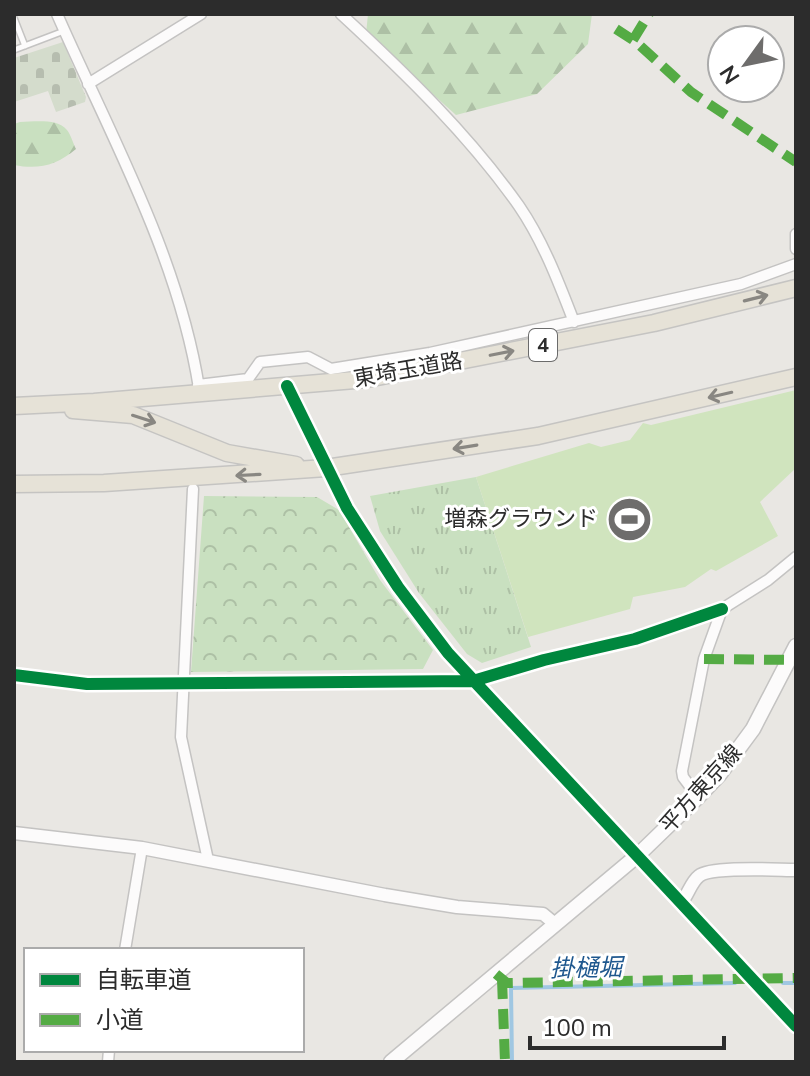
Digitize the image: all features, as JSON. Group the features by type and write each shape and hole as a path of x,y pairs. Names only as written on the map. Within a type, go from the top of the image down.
{"highway":[{"name":"東埼玉道路","path":"14,406 199,389 367,379 654,323 796,288"},
{"path":"14,484 104,483 326,468 538,436 796,377"},
{"path":"39,405 133,415 227,453 326,468"}],"main road":[{"name":"平方東京線","path":"391,1062 638,855 698,797 753,729 796,646"}],"street":[{"path":"57,14 163,251 187,328 199,389 248,379 260,362 308,357 331,369 430,353 741,284 796,264"},
{"path":"88,84 201,14"},
{"path":"341,14 454,126 520,207 553,270 574,322"},
{"path":"796,234 796,249"},
{"path":"287,386 347,508 398,587 473,681 796,1026"},
{"path":"193,489 181,737 208,860"},
{"path":"14,675 87,684 473,681 544,660 635,639 722,609 768,580 796,557"},
{"path":"698,797 682,771 704,659 722,609"},
{"path":"14,833 142,848 457,907 543,914 555,924"},
{"path":"125,948 142,848"},
{"path":"681,903 689,894 694,880 707,871 796,870"}],"lane":[{"path":"14,18 25,46"},
{"path":"14,50 64,31"}],"green space":[{"path":"368,14 592,14 588,44 537,94 456,115 366,34"},
{"path":"63,42 86,97 85,102 56,112 48,91 14,102 14,58"},
{"path":"14,124 63,126 76,149 47,165 14,165"},
{"name":"増森グラウンド","path":"796,390 796,468 760,502 778,536 716,571 711,569 685,587 633,597 630,609 528,637 476,477 589,443 601,447 630,440 643,423 651,425"},
{"path":"476,477 531,647 482,663 467,654 419,593 380,531 370,496"},
{"path":"204,496 317,497 339,510 380,580 433,650 423,669 191,672"}],"waterway":[{"name":"掛樋堀","path":"512,1062 511,988 735,983"},
{"name":"掛樋堀","path":"783,983 796,983"}],"marked path":[{"path":"633,40 649,14"},
{"path":"616,29 636,42 691,92 796,162"},
{"path":"704,659 796,660"},
{"path":"496,974 507,983 796,978"},
{"path":"502,979 505,1062"}],"cycle path":[{"path":"287,386 347,508 398,587 448,653 796,1026"},
{"path":"14,675 87,684 473,681 544,660 635,639 722,609"}],"place":[{"name":"増森グラウンド","path":"629,519"}]}
